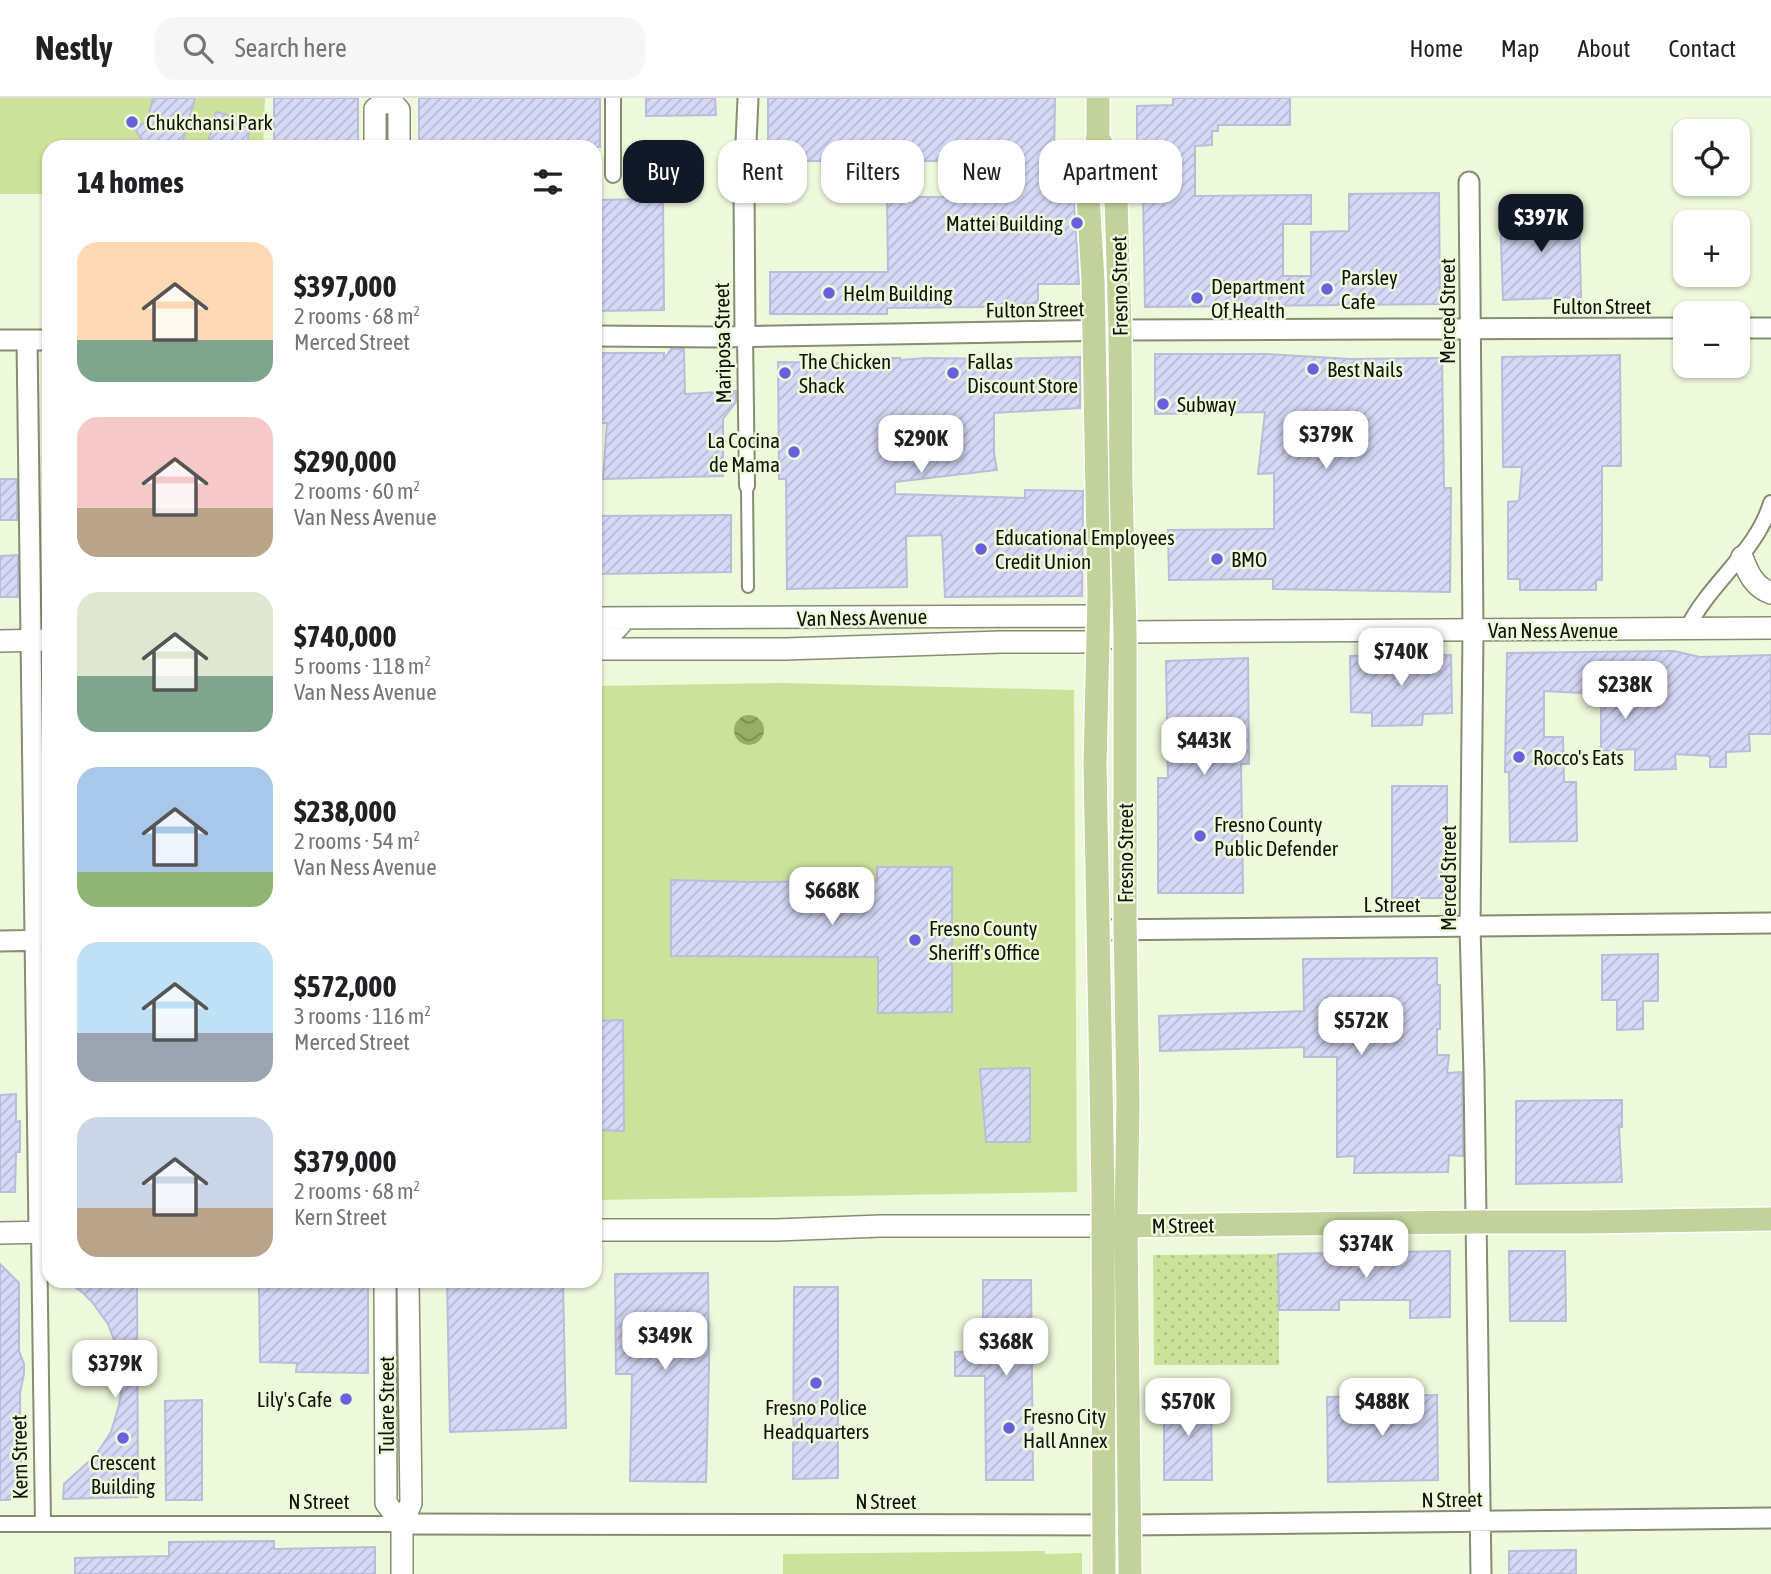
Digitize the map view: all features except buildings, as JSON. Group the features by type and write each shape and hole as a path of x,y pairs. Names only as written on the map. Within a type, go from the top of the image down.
{"main road":[{"name":"Fresno Street","path":"1098,98 1098,134 1088,198 1092,247 1099,616 1095,765 1103,1226 1104,1574"},
{"path":"375,140 375,109 388,99 399,110 399,140"},
{"name":"Fresno Street","path":"1098,134 1116,198 1120,330 1125,632 1128,1101 1126,1226 1130,1574"},
{"path":"1742,557 1753,581 1771,593"},
{"path":"1099,616 1125,632"},
{"name":"Van Ness Avenue","path":"602,618 1099,616"},
{"path":"602,635 613,632 624,618"},
{"name":"Van Ness Avenue","path":"602,649 785,649 1001,642 1098,642 1125,632 1771,628"},
{"path":"0,640 40,640"},
{"path":"1098,967 1111,974 1114,979 1117,1070 1128,1101"},
{"name":"M Street","path":"602,1230 1771,1219"},
{"path":"0,1233 42,1232"},
{"name":"Tulare Street","path":"385,1288 386,1503 402,1524"},
{"name":"Tulare Street","path":"402,1574 402,1524 411,1503 408,1288"}],"street":[{"path":"613,98 613,175"},
{"name":"Mariposa Street","path":"748,98 744,187 748,587"},
{"name":"Merced Street","path":"1469,182 1473,631 1470,927 1481,1574"},
{"name":"Fulton Street","path":"602,336 1094,330 1673,328"},
{"path":"1750,328 1771,328"},
{"path":"0,340 42,340"},
{"name":"Kern Street","path":"27,340 40,640 42,940"},
{"path":"1687,629 1702,602 1742,557 1767,516 1771,503"},
{"name":"L Street","path":"1098,930 1771,923"},
{"path":"0,941 42,940"},
{"name":"Kern Street","path":"43,1524 44,1288"},
{"name":"N Street","path":"0,1524 1129,1525 1771,1518"}],"shaded area":[{"name":"Chukchansi Park","path":"0,98 265,98 263,140 42,140 42,194 0,194"},
{"path":"782,683 1074,690 1077,1192 602,1200 602,686"},
{"path":"1279,1254 1279,1365 1154,1365 1153,1255"},
{"path":"1045,1551 1045,1554 1082,1553 1082,1574 783,1574 783,1554"}],"water":[{"path":"749,715 760,719 764,730 760,741 749,745 738,741 734,730 738,719"}],"place":[{"name":"Chukchansi Park","path":"132,122"},
{"name":"Mattei Building","path":"1077,223"},
{"name":"Parsley Cafe","path":"1327,289"},
{"name":"Helm Building","path":"829,293"},
{"name":"Department Of Health","path":"1197,298"},
{"name":"Best Nails","path":"1313,369"},
{"name":"The Chicken Shack","path":"785,373"},
{"name":"Fallas Discount Store","path":"953,373"},
{"name":"Subway","path":"1163,404"},
{"name":"La Cocina de Mama","path":"794,452"},
{"name":"Educational Employees Credit Union","path":"981,549"},
{"name":"BMO","path":"1217,559"},
{"name":"Rocco's Eats","path":"1519,757"},
{"name":"Fresno County Public Defender","path":"1200,836"},
{"name":"Fresno County Sheriff's Office","path":"915,940"},
{"name":"Fresno Police Headquarters","path":"816,1383"},
{"name":"Lily's Cafe","path":"346,1399"},
{"name":"Fresno City Hall Annex","path":"1009,1428"},
{"name":"Crescent Building","path":"123,1438"}]}
